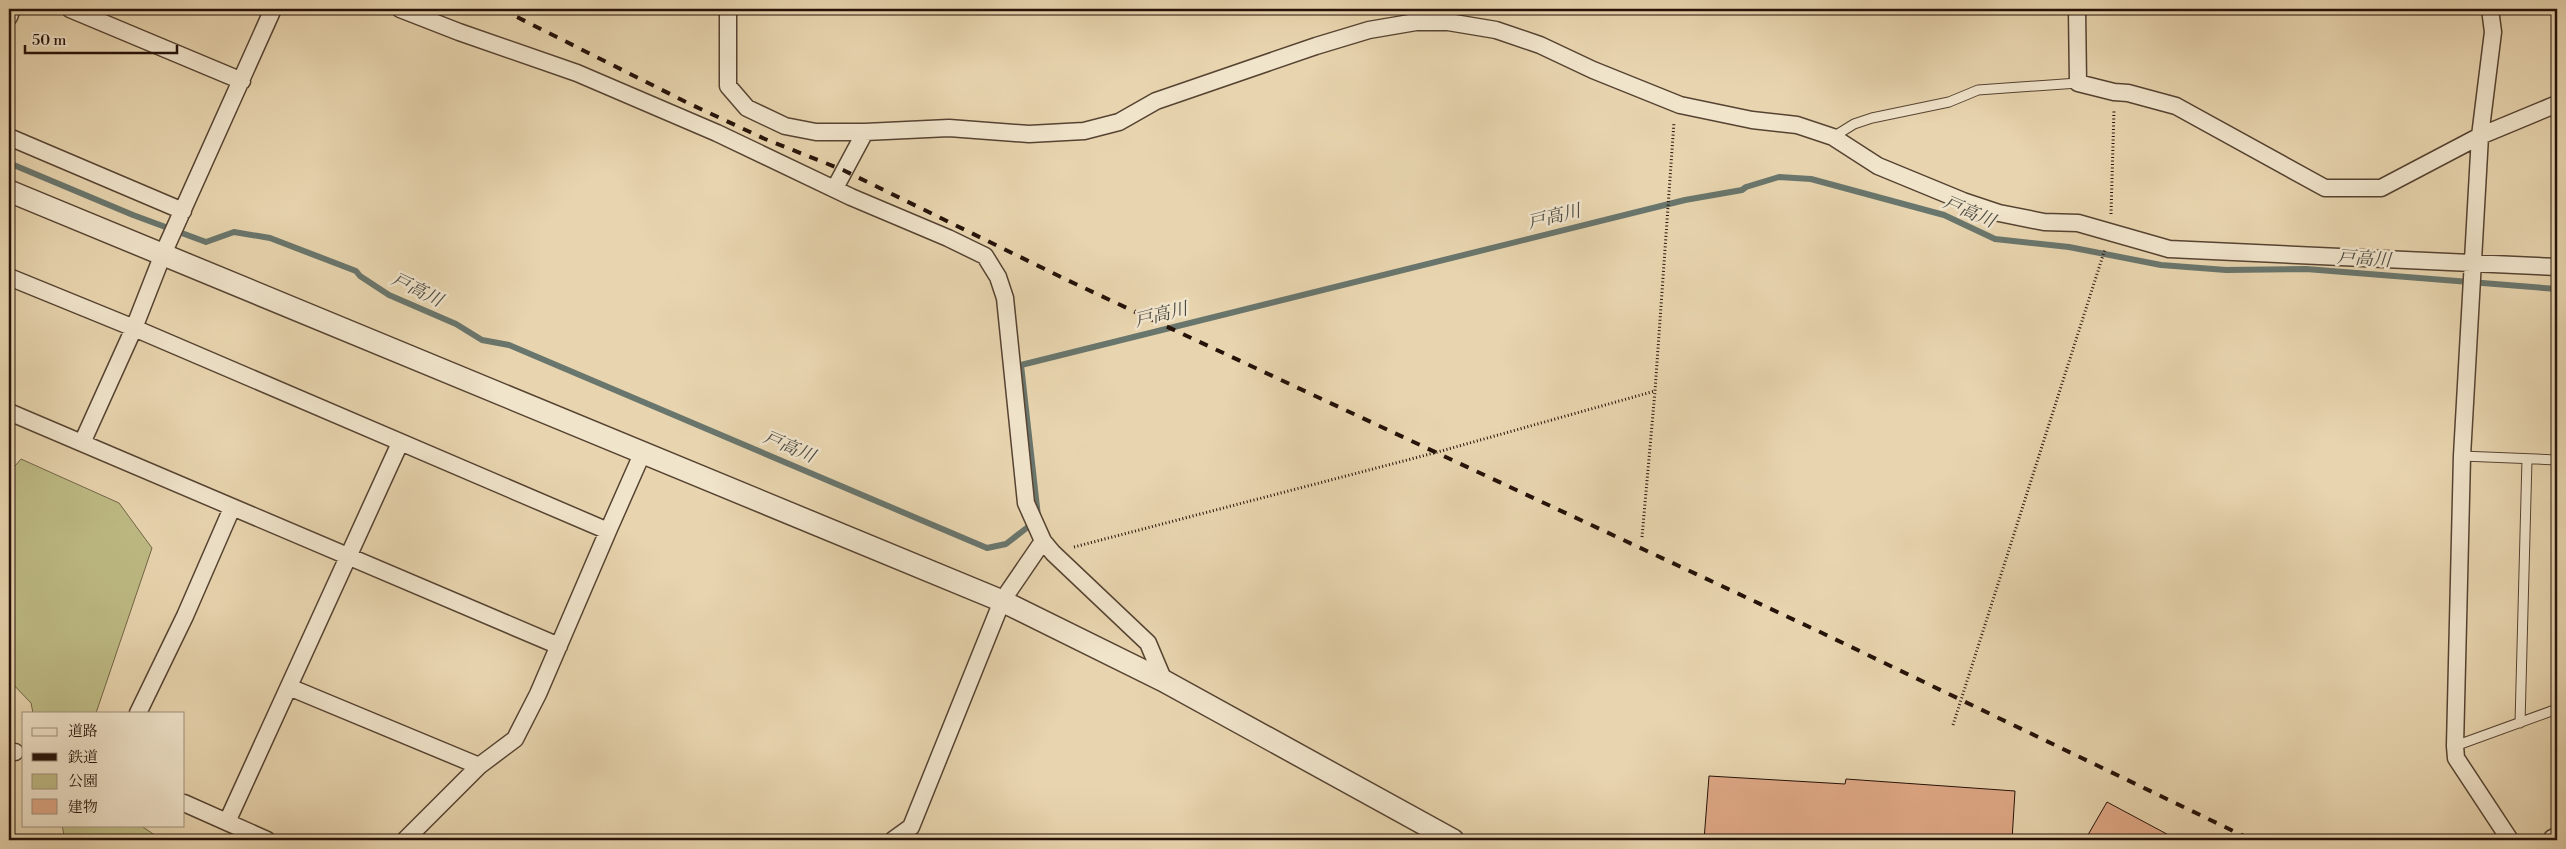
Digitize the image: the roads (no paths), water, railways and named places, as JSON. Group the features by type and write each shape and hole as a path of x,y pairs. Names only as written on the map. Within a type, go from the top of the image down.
{"street":[{"path":"9,17 12,9"},
{"path":"70,9 242,81"},
{"path":"82,443 134,328 163,254 273,9"},
{"path":"400,9 459,32 577,73 717,133 985,256 998,277 1005,298 1026,504 1048,547 1148,643 1164,680"},
{"path":"728,9 728,86 747,108 785,126 816,132 949,128 1029,134 1084,131 1119,122 1156,101 1316,46 1369,30 1416,22 1448,22 1496,30 1540,45 1593,70 1680,105 1752,120 1797,125 1833,137 1878,166 1963,201 1999,213 2044,222 2078,222 2169,249 2557,267"},
{"path":"2077,9 2078,83 2114,92 2128,93 2176,106 2325,188 2381,188 2480,136 2557,104"},
{"path":"2490,9 2493,32 2480,136 2462,456 2455,746 2456,758 2510,840"},
{"path":"835,188 865,132"},
{"path":"9,137 183,211"},
{"path":"9,191 1002,602 1164,680 1453,840"},
{"path":"9,277 134,328 608,531"},
{"path":"9,412 348,558 559,646"},
{"path":"227,822 400,443"},
{"path":"405,840 479,766 515,739 538,694 642,454"},
{"path":"138,712 185,616 232,508"},
{"path":"893,840 911,827 1002,602 1048,547"},
{"path":"288,687 479,766"},
{"path":"185,803 267,840"}],"lane":[{"path":"1833,137 1854,124 1872,118 1949,102 1978,90 2078,83"},
{"path":"2462,456 2557,460"},
{"path":"2520,723 2527,459"},
{"path":"2455,746 2557,709"}],"waterway":[{"name":"戸高川","path":"9,163 133,215 206,242 234,232 270,238 356,271 360,276 389,295 456,324 482,340 509,345 987,548 1006,544 1033,523"},
{"name":"戸高川","path":"1038,516 1021,365 1685,200 1742,190 1746,187 1779,177 1811,179 1944,215 1995,239 2069,247 2161,265 2226,270 2306,269 2557,289"}],"railway":[{"path":"501,9 690,104 765,139 843,170 1065,279 1818,631 2252,840"}]}
